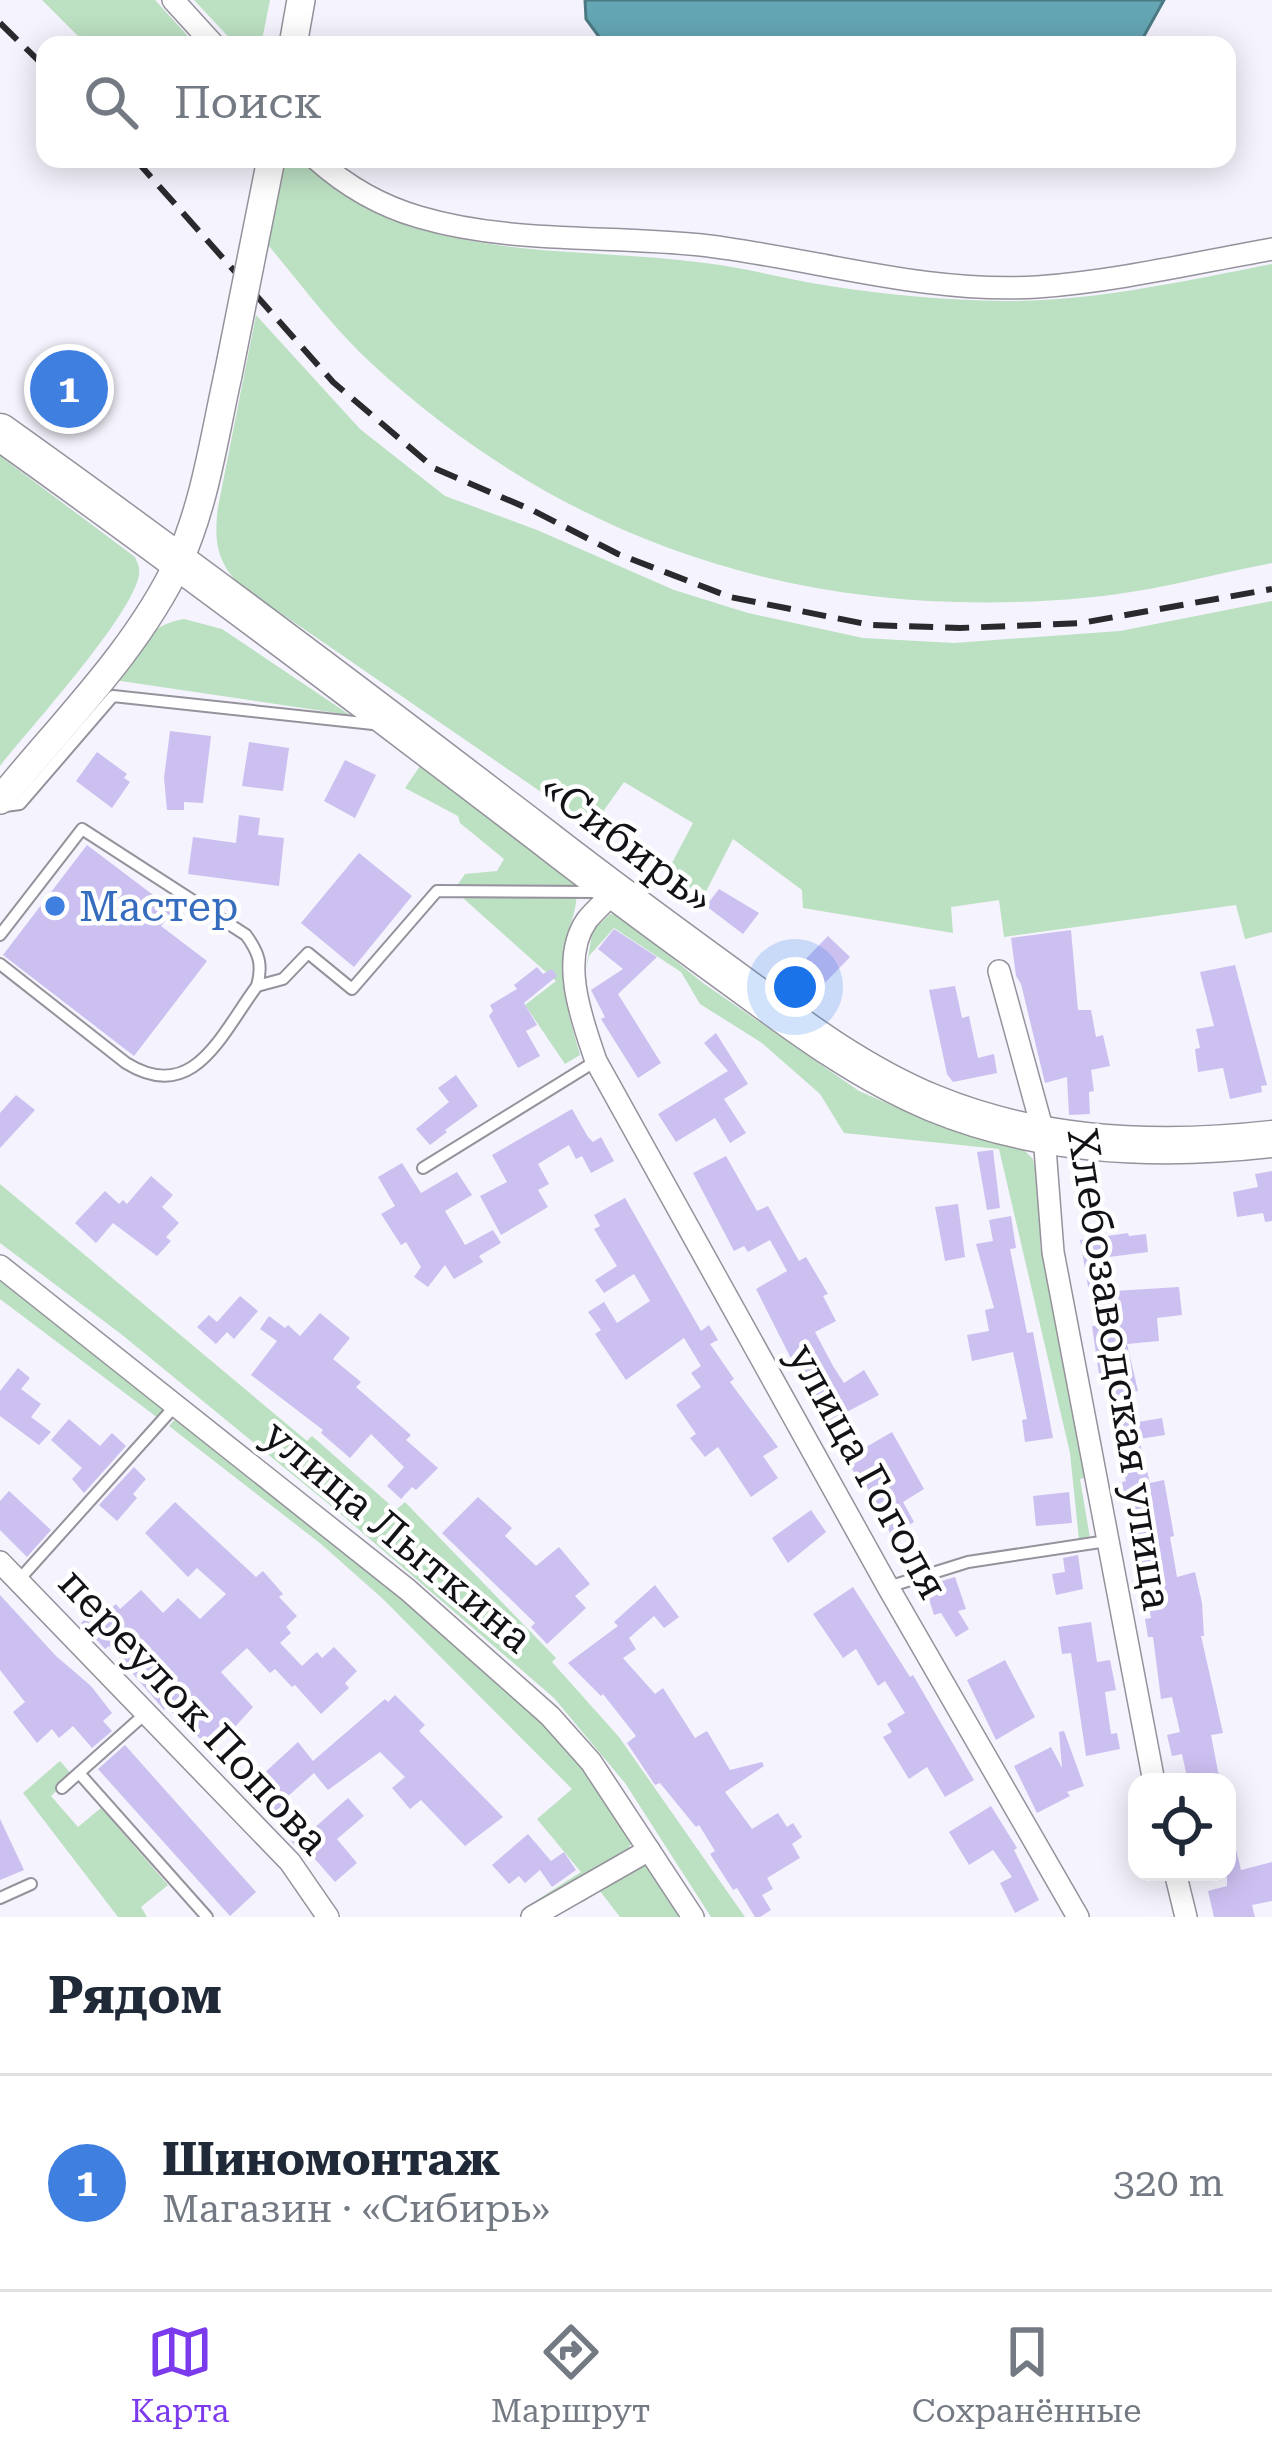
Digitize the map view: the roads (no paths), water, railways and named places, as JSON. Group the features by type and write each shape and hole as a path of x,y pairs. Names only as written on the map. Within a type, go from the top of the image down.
{"highway":[{"name":"«Сибирь»","path":"0,432 400,727 614,892 878,1078 935,1104 1044,1135 1119,1145 1272,1139"}],"street":[{"path":"172,0 206,36"},
{"path":"0,803 140,628 178,561 198,507 269,168"},
{"path":"328,168 352,187 419,218 502,233 701,245 906,280 1034,287 1126,277 1272,249"},
{"name":"улица Гоголя","path":"614,892 584,923 577,954 575,1000 596,1060 888,1587 1078,1917"},
{"name":"Хлебозаводская улица","path":"999,970 1044,1135 1053,1252 1152,1773"},
{"name":"улица Лыткина","path":"0,1265 408,1590 550,1716 591,1762 693,1917"},
{"name":"переулок Попова","path":"0,1562 290,1862 328,1917"},
{"path":"532,1917 649,1850"},
{"path":"1177,1881 1186,1917"}],"lane":[{"path":"0,803 20,804 113,696 400,727"},
{"path":"0,935 82,829 246,935 261,963 257,986 196,1067 165,1078 145,1075 126,1063 0,964"},
{"path":"257,986 283,979 308,953 352,989 437,891 614,892"},
{"path":"423,1168 596,1060"},
{"path":"17,1582 177,1404"},
{"path":"888,1587 968,1562 1108,1541"},
{"path":"62,1788 145,1714"},
{"path":"79,1773 207,1917"},
{"path":"0,1898 31,1884"}],"water":[{"path":"585,0 1164,0 1144,36 598,36 586,19"}],"railway":[{"path":"0,23 36,58"},
{"path":"143,168 333,382 434,468 618,554 730,597 871,625 960,628 1081,623 1272,589"}],"place":[{"name":"Шиномонтаж","path":"69,389"},
{"name":"Мастер","path":"55,906"}]}
